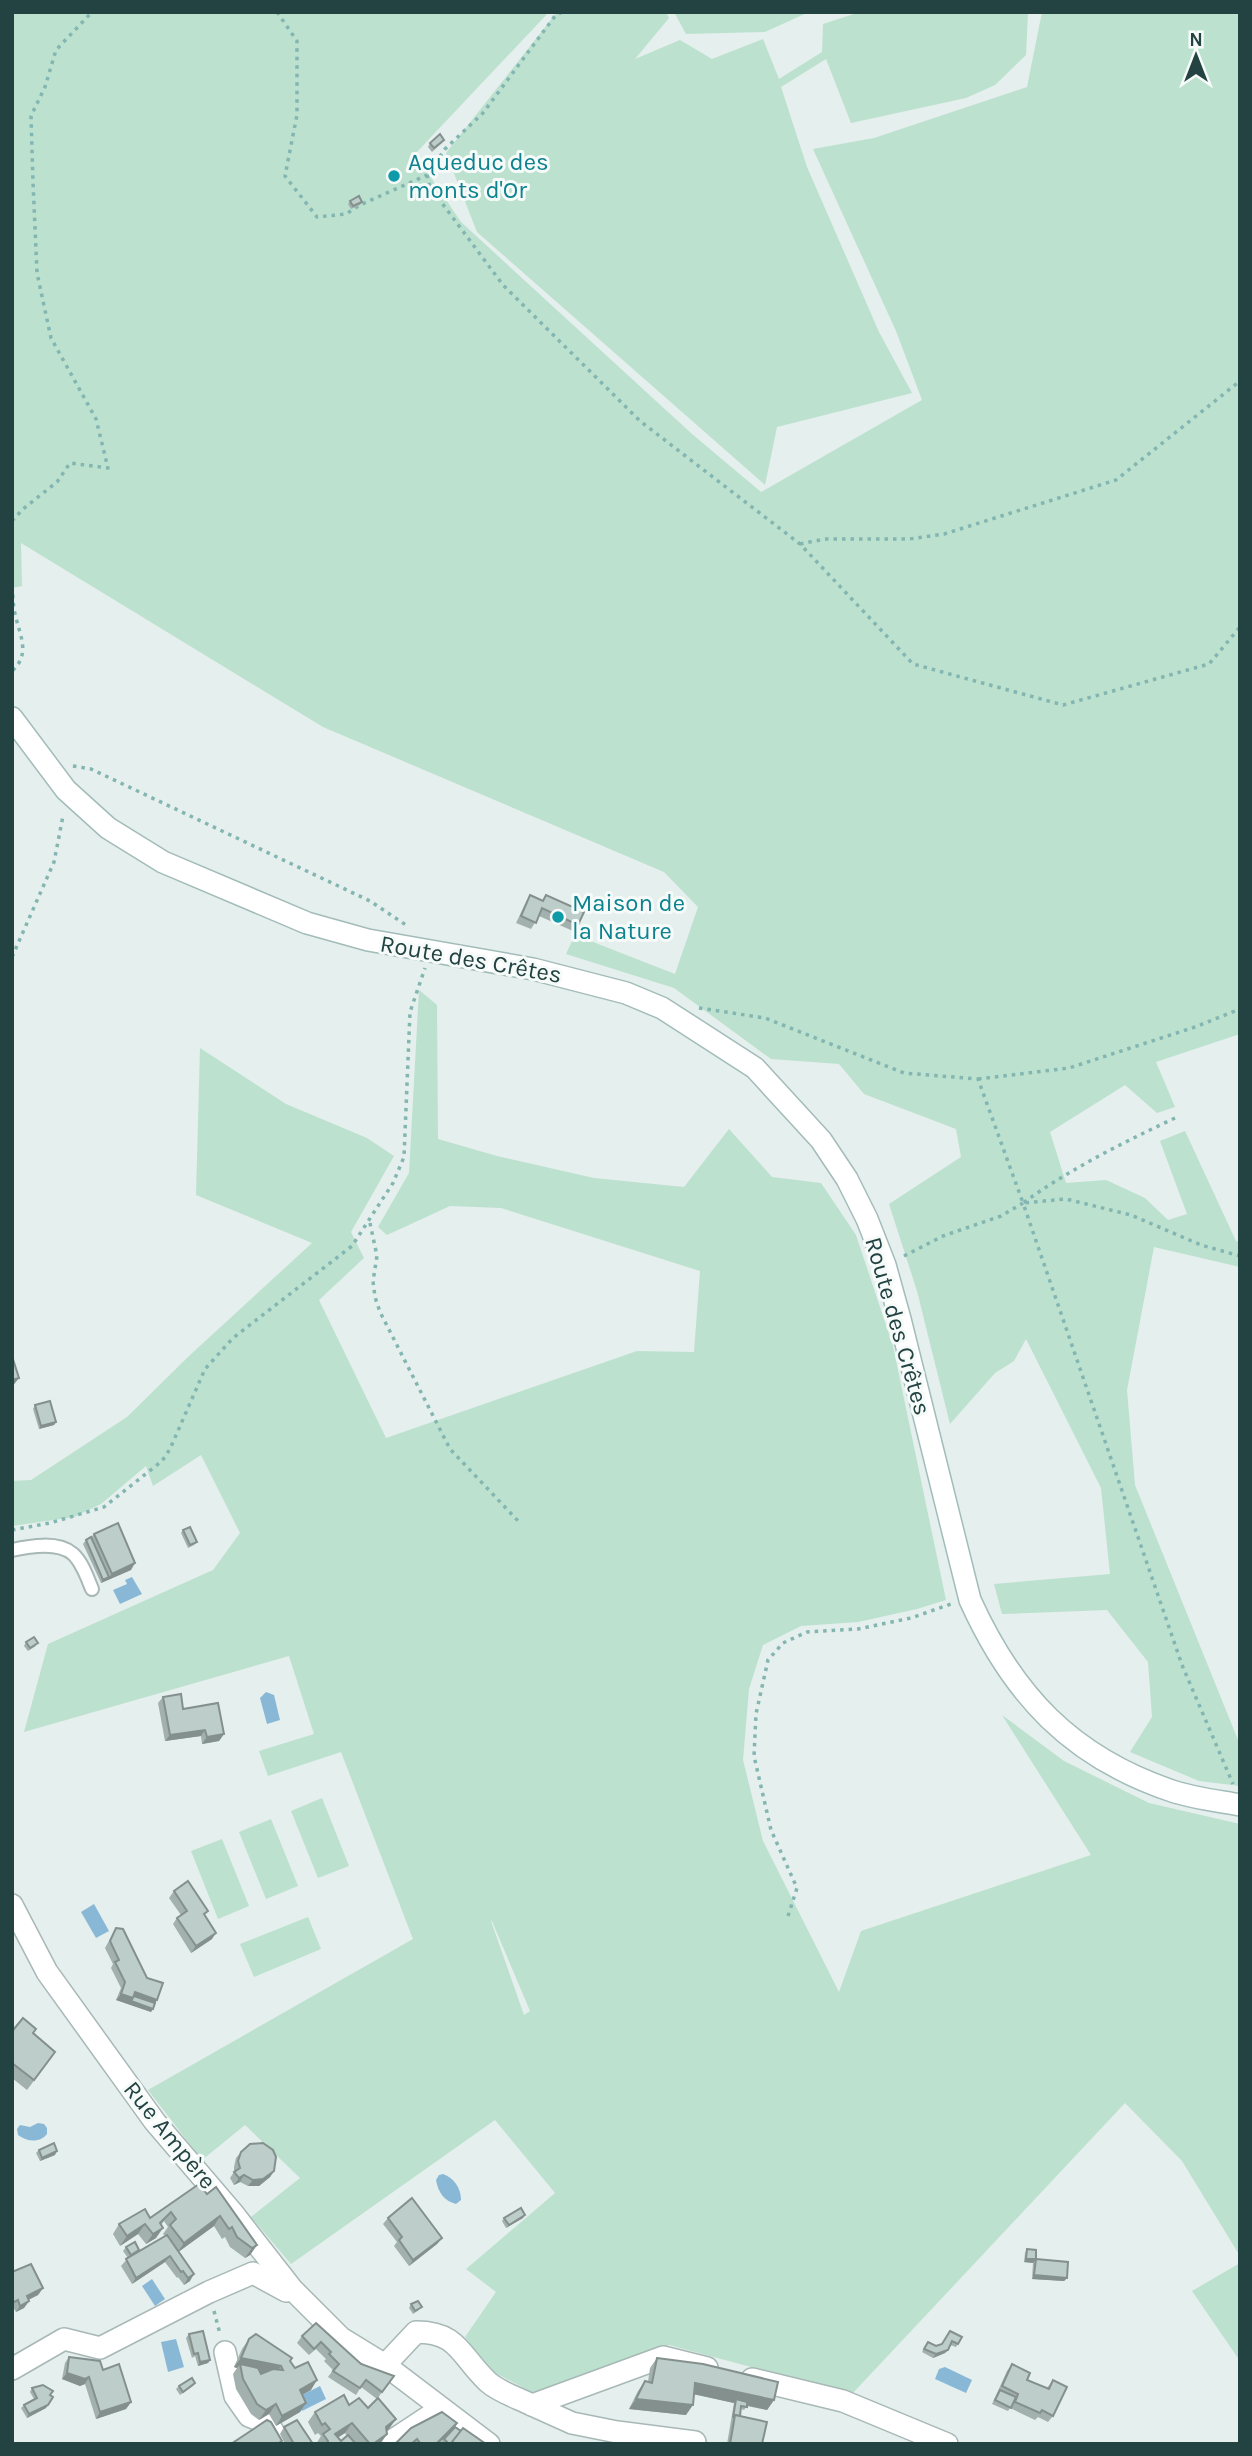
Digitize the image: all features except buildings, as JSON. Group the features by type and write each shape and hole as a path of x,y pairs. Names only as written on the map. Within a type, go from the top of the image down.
{"street":[{"name":"Route des Crêtes","path":"12,718 66,790 108,828 174,867 307,923 368,940 533,969 626,993 662,1008 755,1068 821,1140 841,1169 867,1220 885,1265 970,1600 983,1630 1005,1666 1034,1704 1079,1745 1122,1770 1173,1791 1237,1796"},
{"name":"Rue Ampère","path":"12,1905 47,1972 140,2100 232,2211 292,2289 341,2338 385,2365 489,2444"},
{"path":"12,2369 64,2339 100,2348 209,2292 253,2273 286,2291 292,2289"},
{"path":"385,2365 416,2332 436,2332 454,2343 490,2383 572,2423 695,2442"},
{"path":"225,2352 235,2396 249,2416 269,2424 280,2444"},
{"path":"531,2404 663,2357 843,2401 947,2444"},
{"path":"387,2444 440,2409"}],"lane":[{"path":"12,1550 41,1546 62,1548 72,1553 79,1561 92,1589"}],"path":[{"path":"12,521 57,482 70,463 108,468 96,419 51,338 37,274 33,182 31,116 45,87 56,50 92,12"},
{"path":"277,12 297,41 298,115 285,176 317,217 346,215 360,205 427,175 444,149 483,113 555,16 562,12"},
{"path":"427,175 430,187 503,285 640,421 800,544 913,664 1063,705 1209,664 1240,627"},
{"path":"800,544 825,539 909,539 944,534 1116,480 1240,381"},
{"path":"12,586 15,613 25,650 19,665 12,671"},
{"path":"50,769 62,765 91,769 370,901 409,926"},
{"path":"12,957 54,862 61,834 66,790"},
{"path":"12,1530 104,1507 162,1461 170,1449 205,1370 233,1338 352,1246 393,1183 404,1157 410,1012 430,953"},
{"path":"695,1008 765,1018 904,1073 978,1079 1069,1069 1240,1009"},
{"path":"978,1079 1182,1665 1237,1796"},
{"path":"885,1265 943,1236 1002,1216 1098,1155 1175,1118"},
{"path":"1023,1203 1066,1199 1079,1202 1131,1215 1201,1245 1240,1256"},
{"path":"370,1221 377,1256 373,1281 380,1312 450,1449 522,1524"},
{"path":"788,1916 797,1888 771,1830 754,1756 756,1714 768,1660 783,1643 807,1632 858,1629 911,1618 948,1604 970,1600"},
{"path":"209,2292 225,2352"}],"green space":[{"path":"12,12 549,12 415,154 461,222 692,434 761,492 922,400 896,331 813,149 874,138 1027,87 1042,12 1240,12 1240,1034 1156,1062 1175,1107 1157,1113 1125,1085 1050,1132 1066,1183 1106,1180 1145,1198 1168,1220 1187,1214 1160,1141 1185,1131 1236,1241 1240,1242 1240,1267 1154,1247 1127,1390 1135,1485 1240,1745 1240,1786 1199,1781 1130,1752 1152,1717 1148,1662 1107,1610 1002,1614 994,1584 1110,1574 1101,1488 1026,1339 1014,1361 995,1373 950,1424 917,1291 889,1204 961,1157 956,1129 864,1094 839,1064 771,1059 674,988 566,954 575,935 675,974 698,907 664,872 323,727 21,543 22,586 12,588"},
{"path":"557,12 666,12 669,18 635,59 680,40 712,59 763,39 779,79 822,52 823,24 860,12 1028,12 1026,55 995,85 966,98 851,123 826,59 781,87 807,167 879,332 912,393 777,427 765,485 477,232 446,153"},
{"path":"674,12 809,12 765,32 686,34"},
{"path":"419,990 437,1005 438,1139 497,1156 594,1178 684,1187 729,1129 772,1177 821,1183 856,1235 893,1346 946,1600 858,1622 801,1626 763,1645 749,1689 743,1760 763,1841 839,1992 861,1931 1091,1855 1002,1715 1064,1761 1149,1803 1240,1824 1240,2256 1182,2161 1125,2103 852,2394 669,2345 535,2394 490,2370 465,2337 496,2292 466,2269 555,2193 495,2120 291,2264 251,2217 300,2178 245,2125 202,2160 148,2090 413,1939 341,1752 268,1776 259,1751 314,1734 289,1656 24,1732 48,1644 213,1570 240,1533 201,1455 153,1486 146,1466 101,1504 74,1517 12,1526 12,1481 31,1480 127,1417 312,1243 196,1195 200,1048 286,1104 367,1138 394,1156 351,1232 364,1258 319,1300 386,1438 637,1351 694,1352 700,1271 501,1208 450,1206 387,1235 378,1227 409,1173","holes":["491,1921 492,1921 530,2011 524,2015"]},
{"path":"322,1798 349,1866 318,1878 291,1811"},
{"path":"271,1819 298,1886 266,1899 239,1832"},
{"path":"222,1839 249,1906 218,1919 191,1851"},
{"path":"308,1917 321,1949 254,1977 240,1944"},
{"path":"1240,2263 1240,2361 1192,2291"}],"water":[{"path":"132,1577 142,1594 120,1604 113,1590 127,1584 125,1580"},
{"path":"266,1692 274,1695 280,1720 267,1724 260,1698"},
{"path":"94,1904 109,1931 96,1938 81,1912"},
{"path":"38,2123 47,2128 47,2134 41,2139 29,2140 18,2135 17,2129 20,2125 30,2127"},
{"path":"443,2174 454,2181 458,2188 461,2200 456,2204 445,2198 438,2188 436,2180"},
{"path":"152,2279 165,2299 155,2306 142,2286"},
{"path":"176,2339 184,2367 168,2372 161,2342"},
{"path":"945,2367 972,2380 966,2393 935,2379 939,2369"},
{"path":"320,2386 326,2399 302,2411 296,2398"}],"place":[{"name":"Aqueduc des monts d'Or","path":"394,176"},
{"name":"Maison de la Nature","path":"558,917"}]}
